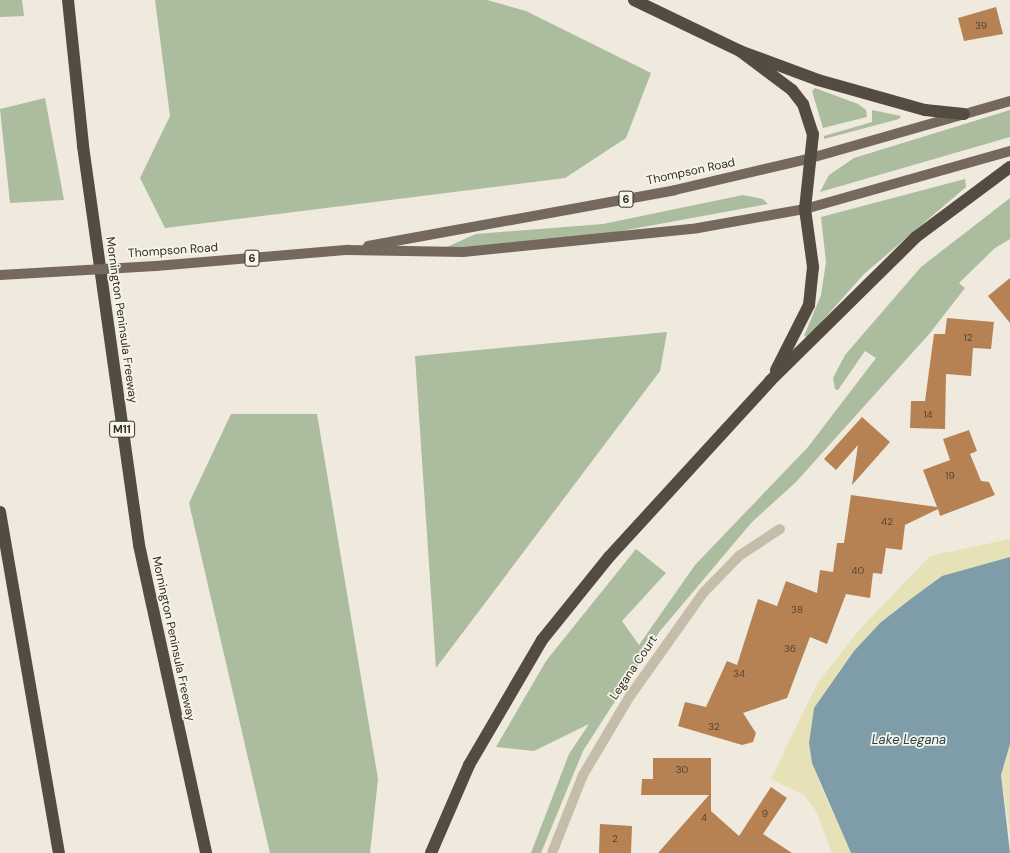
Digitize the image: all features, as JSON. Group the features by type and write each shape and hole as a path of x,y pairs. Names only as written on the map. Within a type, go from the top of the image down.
{"highway":[{"name":"Mornington Peninsula Freeway","path":"68,0 84,154 138,545 206,853"},
{"path":"634,0 740,51 872,97 925,110 964,114"},
{"path":"740,51 792,90 804,104 813,134 812,158 805,209 813,267 809,305 770,381"},
{"path":"431,853 469,765 542,640 608,557 770,381 916,237 1010,167"},
{"path":"0,512 59,853"}],"main road":[{"name":"Thompson Road","path":"0,274 156,266 348,250 675,190 812,158 1010,101"},
{"name":"Thompson Road","path":"348,250 463,252 588,242 805,209 1010,151"}],"street":[{"name":"Legana Court","path":"552,853 583,775 630,696 704,592 739,556 780,529"}],"green space":[{"path":"0,0 22,0 24,16 0,17"},
{"path":"155,0 487,0 526,11 651,73 626,138 565,178 165,228 140,178 170,116"},
{"path":"815,88 858,104 866,110 867,117 823,128 812,91"},
{"path":"45,98 64,200 10,203 0,109"},
{"path":"872,110 901,116 899,119 824,139 824,136 872,122"},
{"path":"1010,110 1010,137 820,192 829,175 854,158"},
{"path":"965,179 966,187 864,274 808,337 804,336 821,295 826,262 821,217"},
{"path":"743,195 763,199 768,204 605,234 442,249 476,234 603,224"},
{"path":"1010,198 1010,239 995,248 959,283 965,288 930,333 796,482 752,522 660,631 583,751 541,853 531,853 569,754 589,724 534,751 496,747 546,661 636,549 666,573 622,621 639,645 695,565 808,447 876,358 865,351 838,390 835,389 833,378 845,355 921,267"},
{"path":"667,332 660,371 436,668 415,356"},
{"path":"231,414 317,414 378,779 370,853 270,853 189,503"}],"sand":[{"path":"1010,539 1010,557 942,576 880,623 854,651 814,708 809,743 819,782 851,853 832,853 816,811 804,795 771,779 817,684 859,630 930,556"},
{"path":"1010,744 1010,835 1001,775"}],"water":[{"name":"Lake Legana","path":"1010,557 1010,744 1001,775 1010,853 851,853 812,763 809,743 814,708 854,651 880,623 912,598 942,576"}],"building":[{"path":"996,7 1003,34 964,41 958,18"},
{"path":"1010,278 1010,323 988,296"},
{"path":"947,318 994,322 991,349 973,348 971,376 946,374 945,429 910,428 911,401 925,401 934,334 945,334"},
{"path":"862,417 890,442 852,485 858,445 836,470 824,459"},
{"path":"969,430 977,451 970,454 981,481 989,482 995,495 940,516 938,509 905,525 902,550 886,548 882,574 873,573 870,598 846,594 827,644 810,637 787,698 743,713 756,733 753,742 742,745 678,726 685,702 706,707 727,661 737,665 758,599 777,606 786,581 817,593 820,570 833,572 837,543 844,543 851,495 937,507 923,470 950,460 943,439"},
{"path":"653,758 711,758 711,811 739,836 771,787 787,798 763,834 792,853 658,853 709,795 641,795 642,779 653,779"},
{"path":"600,824 632,826 631,853 599,853"}]}
